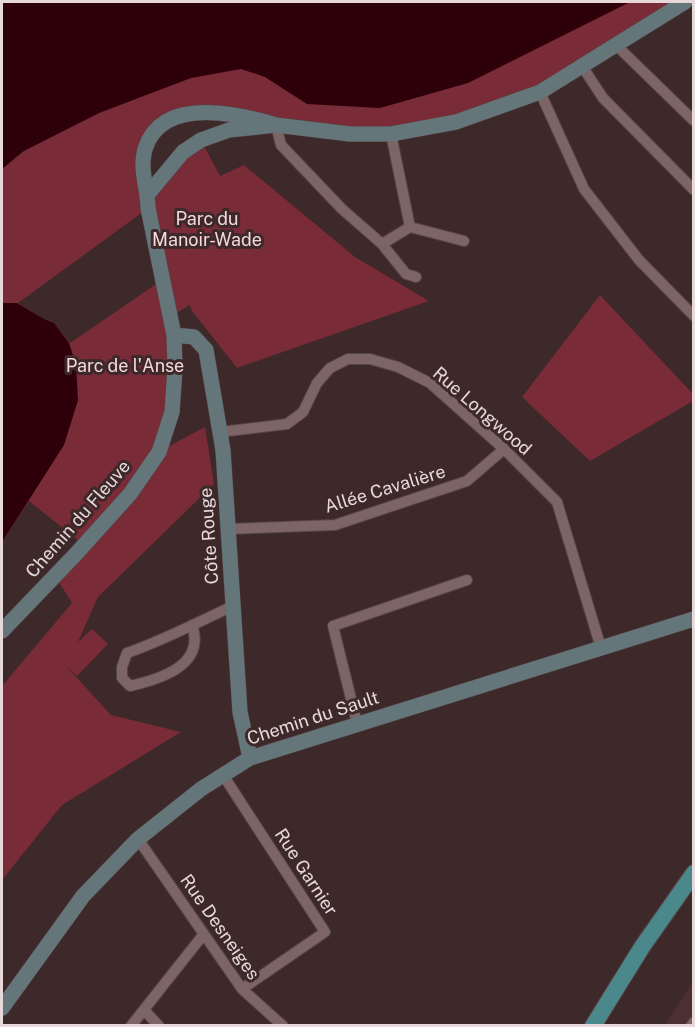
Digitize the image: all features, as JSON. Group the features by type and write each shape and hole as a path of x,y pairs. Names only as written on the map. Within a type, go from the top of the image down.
{"main road":[{"path":"593,1026 642,946 693,873"}],"street":[{"path":"148,194 183,152 201,140 229,130 276,125 350,134 391,134 456,122 540,92 685,2"},
{"path":"616,45 693,121"},
{"path":"582,66 603,98 693,190"},
{"path":"540,92 584,189 639,260 693,316"},
{"name":"Chemin du Fleuve","path":"2,631 130,494 159,452 172,412 175,369 174,335 148,208 143,168 145,150 151,138 170,120 195,112 260,120 276,125"},
{"path":"276,125 281,146 342,208 382,244 406,274 416,277"},
{"path":"391,134 410,227"},
{"path":"382,244 410,227 464,241"},
{"name":"Côte Rouge","path":"174,335 194,337 206,350 223,450 240,712 250,758"},
{"name":"Rue Longwood","path":"220,432 287,424 303,412 317,383 330,368 348,359 370,358 398,367 430,383 504,449 556,502 601,648"},
{"name":"Allée Cavalière","path":"228,529 335,525 467,481 504,449"},
{"path":"357,723 333,626 467,580"},
{"path":"192,625 195,635 194,648 186,662 171,673 148,682 130,686 122,678 122,667 128,653 233,606"},
{"name":"Chemin du Sault","path":"2,1008 83,896 138,839 201,789 250,758 693,619"},
{"name":"Rue Garnier","path":"223,775 325,932 242,989"},
{"name":"Rue Desneiges","path":"138,839 242,989 283,1026"},
{"path":"131,1026 204,935"},
{"path":"144,1010 159,1026"}],"shaded area":[{"path":"2,2 630,2 468,83 380,108 307,104 265,77 241,69 191,78 99,113 22,152 2,169"},
{"path":"2,303 17,303 54,323 69,343 76,365 78,400 64,445 2,542"},
{"path":"693,982 693,1025 665,1025"}],"green space":[{"path":"178,2 669,2 675,8 540,92 391,134 196,112 151,138 148,194 201,140 220,176 244,165 355,257 429,301 237,368 192,311 190,305 170,317 174,335 160,451 205,427 214,484 98,597 78,642 92,629 108,644 77,676 67,667 111,715 181,732 62,805 2,880 2,686 72,603 55,576 79,541 29,501 2,542 2,169 22,153","holes":["147,209 162,280 70,343 54,323 18,303"]},
{"path":"600,295 693,394 693,401 590,461 522,397"}],"park label":[{"name":"Parc du Manoir-Wade","path":"207,229"},
{"name":"Parc de l'Anse","path":"125,366"}]}
